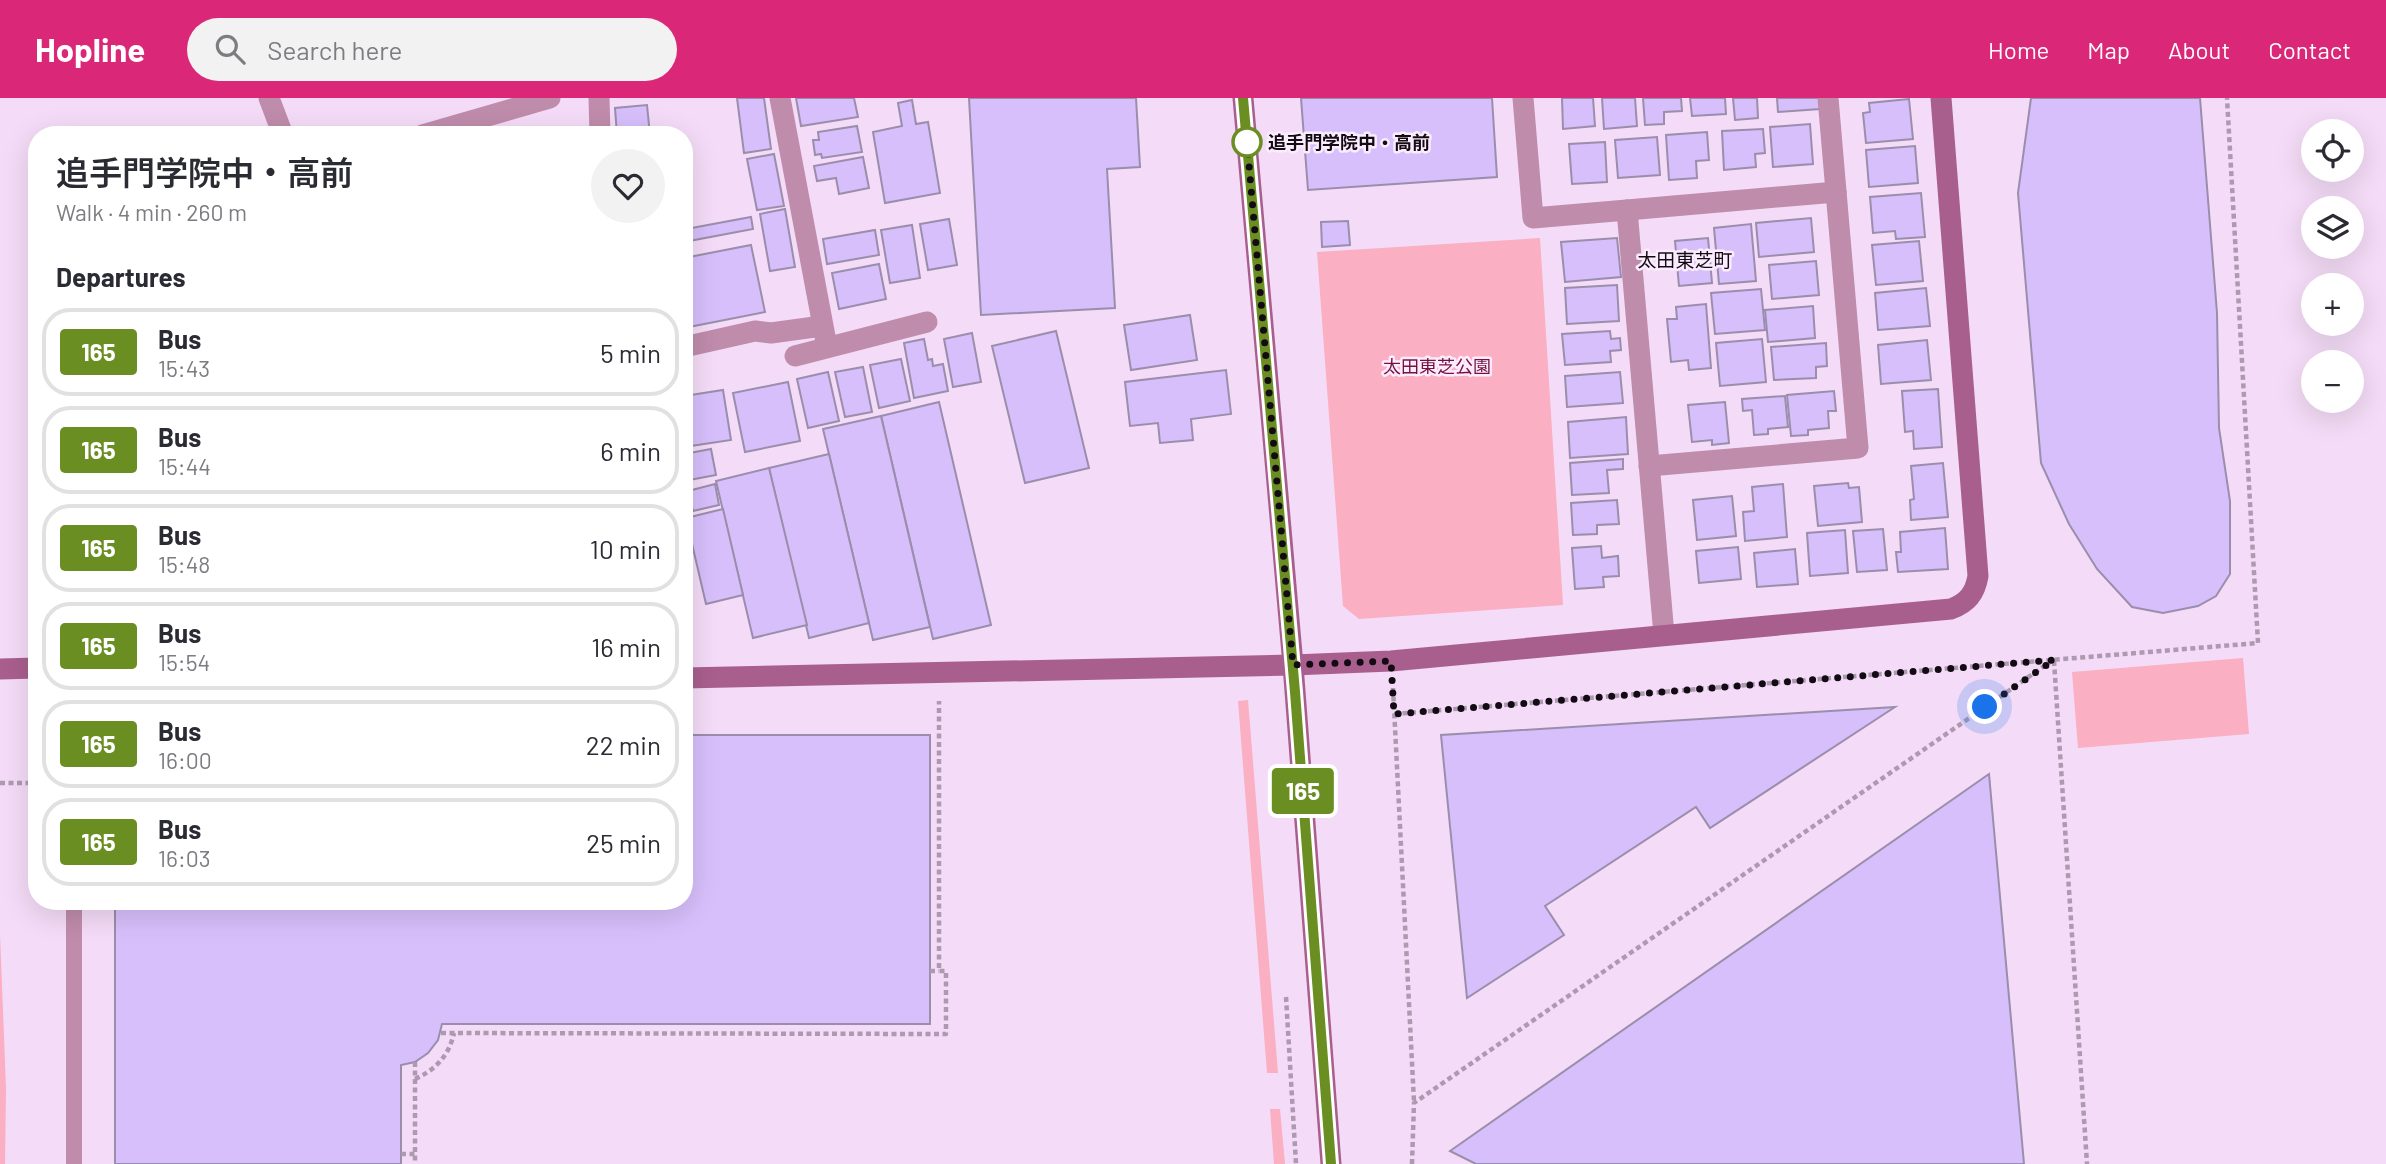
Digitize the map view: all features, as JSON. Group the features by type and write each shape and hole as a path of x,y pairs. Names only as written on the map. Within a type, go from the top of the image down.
{"street":[{"path":"269,98 280,126"},
{"path":"453,126 550,98"},
{"path":"599,98 600,126"},
{"path":"780,98 824,336"},
{"path":"1243,98 1293,665 1331,1164"},
{"path":"1523,98 1533,218 1836,192"},
{"path":"1649,466 1858,448 1828,98"},
{"path":"693,677 1391,661 1951,608 1967,601 1973,593 1978,576 1941,98"},
{"path":"1627,210 1664,635"},
{"path":"693,345 755,331 824,336 927,322"},
{"path":"795,356 824,336"},
{"path":"0,669 28,668"}],"lane":[{"path":"74,910 74,1164"}],"path":[{"path":"1394,714 2258,643 2227,98"},
{"path":"1414,1103 2054,660"},
{"path":"2054,660 2087,1164"},
{"path":"1391,661 1414,1103 1412,1164"},
{"path":"939,695 939,971"},
{"path":"0,783 28,783"},
{"path":"440,1033 946,1034 946,971 930,971"},
{"path":"1285,984 1296,1164"},
{"path":"628,1024 628,1033"},
{"path":"415,1079 438,1065 448,1050 453,1033"},
{"path":"415,1062 415,1164"},
{"path":"401,1154 415,1154"}],"green space":[{"name":"太田東芝公園","path":"1540,238 1563,605 1359,619 1343,606 1317,252"},
{"path":"2243,658 2249,734 2078,748 2072,672"},
{"path":"1248,700 1278,1073 1267,1073 1238,701"},
{"path":"0,934 6,1088 5,1164 0,1164"},
{"path":"1270,1109 1280,1109 1285,1164 1274,1164"}],"building":[{"path":"737,98 764,98 771,149 744,153"},
{"path":"796,98 854,98 858,117 801,126"},
{"path":"969,98 1136,98 1140,167 1107,169 1115,308 981,315"},
{"path":"1301,98 1492,98 1497,177 1308,190"},
{"path":"1562,98 1593,98 1595,126 1563,129"},
{"path":"1602,98 1635,98 1637,126 1604,129"},
{"path":"1643,98 1681,98 1682,111 1664,112 1664,124 1645,125"},
{"path":"1690,98 1725,98 1726,114 1692,116"},
{"path":"1733,98 1757,98 1758,118 1735,120"},
{"path":"1777,98 1820,98 1820,109 1778,112"},
{"path":"2031,98 2200,98 2217,313 2219,428 2230,501 2230,574 2216,596 2198,606 2163,613 2132,607 2097,569 2069,524 2041,463 2018,193"},
{"path":"1909,99 1913,139 1866,143 1863,113 1870,112 1869,103"},
{"path":"912,100 916,124 928,122 940,193 885,203 873,132 902,126 898,103"},
{"path":"647,105 649,126 616,126 615,108"},
{"path":"1810,124 1813,164 1773,167 1770,127"},
{"path":"857,126 862,152 822,158 821,154 815,155 813,140 819,140 818,132"},
{"path":"1763,129 1765,153 1755,154 1756,167 1724,170 1722,131"},
{"path":"1707,132 1709,160 1696,161 1697,178 1669,180 1666,135"},
{"path":"1657,137 1660,175 1618,178 1615,140"},
{"path":"1605,142 1607,182 1572,184 1569,144"},
{"path":"1915,146 1918,183 1869,187 1866,150"},
{"path":"774,154 784,206 757,210 747,159"},
{"path":"863,157 869,188 839,194 836,178 817,181 814,166"},
{"path":"1921,193 1925,237 1896,239 1895,231 1873,233 1870,197"},
{"path":"785,209 795,267 770,271 760,214"},
{"path":"751,217 753,229 693,240 693,228"},
{"path":"1811,218 1814,252 1759,257 1756,223"},
{"path":"949,219 957,265 928,270 920,224"},
{"path":"1348,221 1350,245 1322,247 1321,222"},
{"path":"1751,224 1756,281 1719,284 1714,228"},
{"path":"912,225 920,278 890,283 881,230"},
{"path":"875,230 879,255 827,264 823,239"},
{"path":"1617,238 1621,277 1565,282 1561,242"},
{"path":"1708,238 1712,283 1679,286 1675,241"},
{"path":"1919,241 1923,281 1876,285 1872,245"},
{"path":"751,245 765,312 693,326 693,256"},
{"path":"1816,261 1819,295 1772,299 1769,265"},
{"path":"879,264 886,299 839,309 832,273"},
{"path":"1617,285 1619,321 1567,324 1565,288"},
{"path":"1926,288 1930,326 1878,330 1875,293"},
{"path":"1761,289 1765,330 1715,334 1711,293"},
{"path":"1706,304 1711,368 1689,370 1688,360 1671,362 1667,319 1677,319 1676,307"},
{"path":"1813,306 1815,338 1768,342 1765,310"},
{"path":"1190,315 1197,360 1131,370 1124,325"},
{"path":"1056,331 1089,468 1025,483 992,346"},
{"path":"1610,331 1611,339 1620,338 1621,350 1610,351 1611,362 1565,365 1562,334"},
{"path":"972,333 981,382 953,387 944,339"},
{"path":"924,339 928,360 932,359 933,366 943,364 948,391 914,398 904,343"},
{"path":"1762,339 1766,382 1720,386 1716,343"},
{"path":"1927,340 1931,380 1881,384 1878,345"},
{"path":"1826,343 1827,366 1816,367 1816,378 1774,380 1771,347"},
{"path":"901,359 910,401 879,408 870,365"},
{"path":"863,367 872,412 845,417 835,372"},
{"path":"1226,370 1231,414 1191,419 1193,440 1160,443 1158,423 1130,426 1125,382"},
{"path":"828,372 839,421 808,428 797,379"},
{"path":"1620,372 1623,403 1567,407 1565,376"},
{"path":"788,382 800,441 745,452 733,393"},
{"path":"1938,389 1942,447 1914,449 1913,431 1905,432 1902,391"},
{"path":"723,390 731,440 693,446 693,395"},
{"path":"1834,391 1836,411 1828,411 1829,428 1808,430 1808,435 1791,436 1787,395"},
{"path":"1785,396 1788,427 1768,429 1768,434 1754,435 1752,410 1743,411 1742,399"},
{"path":"939,402 991,625 933,639 881,416"},
{"path":"1725,402 1729,443 1712,445 1712,440 1692,442 1688,405"},
{"path":"881,416 930,627 873,640 823,429"},
{"path":"1626,417 1628,454 1570,458 1568,422"},
{"path":"711,449 716,475 693,479 693,452"},
{"path":"829,454 869,623 809,638 769,468"},
{"path":"1623,459 1623,469 1607,470 1609,493 1572,495 1570,463"},
{"path":"1943,463 1948,517 1911,520 1910,500 1914,499 1911,466"},
{"path":"769,468 807,625 753,638 716,481"},
{"path":"1848,483 1849,488 1859,487 1862,522 1818,526 1814,486"},
{"path":"715,484 719,505 693,511 693,490"},
{"path":"1783,484 1787,537 1745,541 1743,512 1754,511 1752,487"},
{"path":"1732,496 1736,536 1697,540 1693,500"},
{"path":"1617,500 1619,524 1597,525 1597,534 1573,535 1571,503"},
{"path":"723,509 743,595 706,604 693,548 693,516"},
{"path":"1945,528 1948,569 1898,572 1896,552 1901,552 1900,532"},
{"path":"1883,529 1887,570 1857,572 1853,531"},
{"path":"1845,530 1848,573 1810,576 1807,533"},
{"path":"1601,546 1602,558 1618,556 1619,576 1603,577 1604,587 1575,589 1572,548"},
{"path":"1738,547 1741,579 1699,583 1696,551"},
{"path":"1795,549 1798,584 1757,587 1754,553"},
{"path":"1895,707 1710,828 1696,807 1545,906 1564,935 1467,998 1441,735"},
{"path":"693,735 930,735 930,1024 442,1024 438,1040 428,1053 415,1062 401,1065 401,1164 115,1164 115,910 693,910"},
{"path":"1989,774 2024,1164 1476,1164 1450,1151"}],"bus line":[{"name":"165","path":"1243,98 1295,692 1331,1164"}],"place":[{"name":"追手門学院中・高前","path":"1247,142"}],"district":[{"name":"太田東芝町","path":"1685,259"}],"route":[{"path":"1247,142 1293,665 1391,661 1394,714 2054,660 1985,707"}]}
